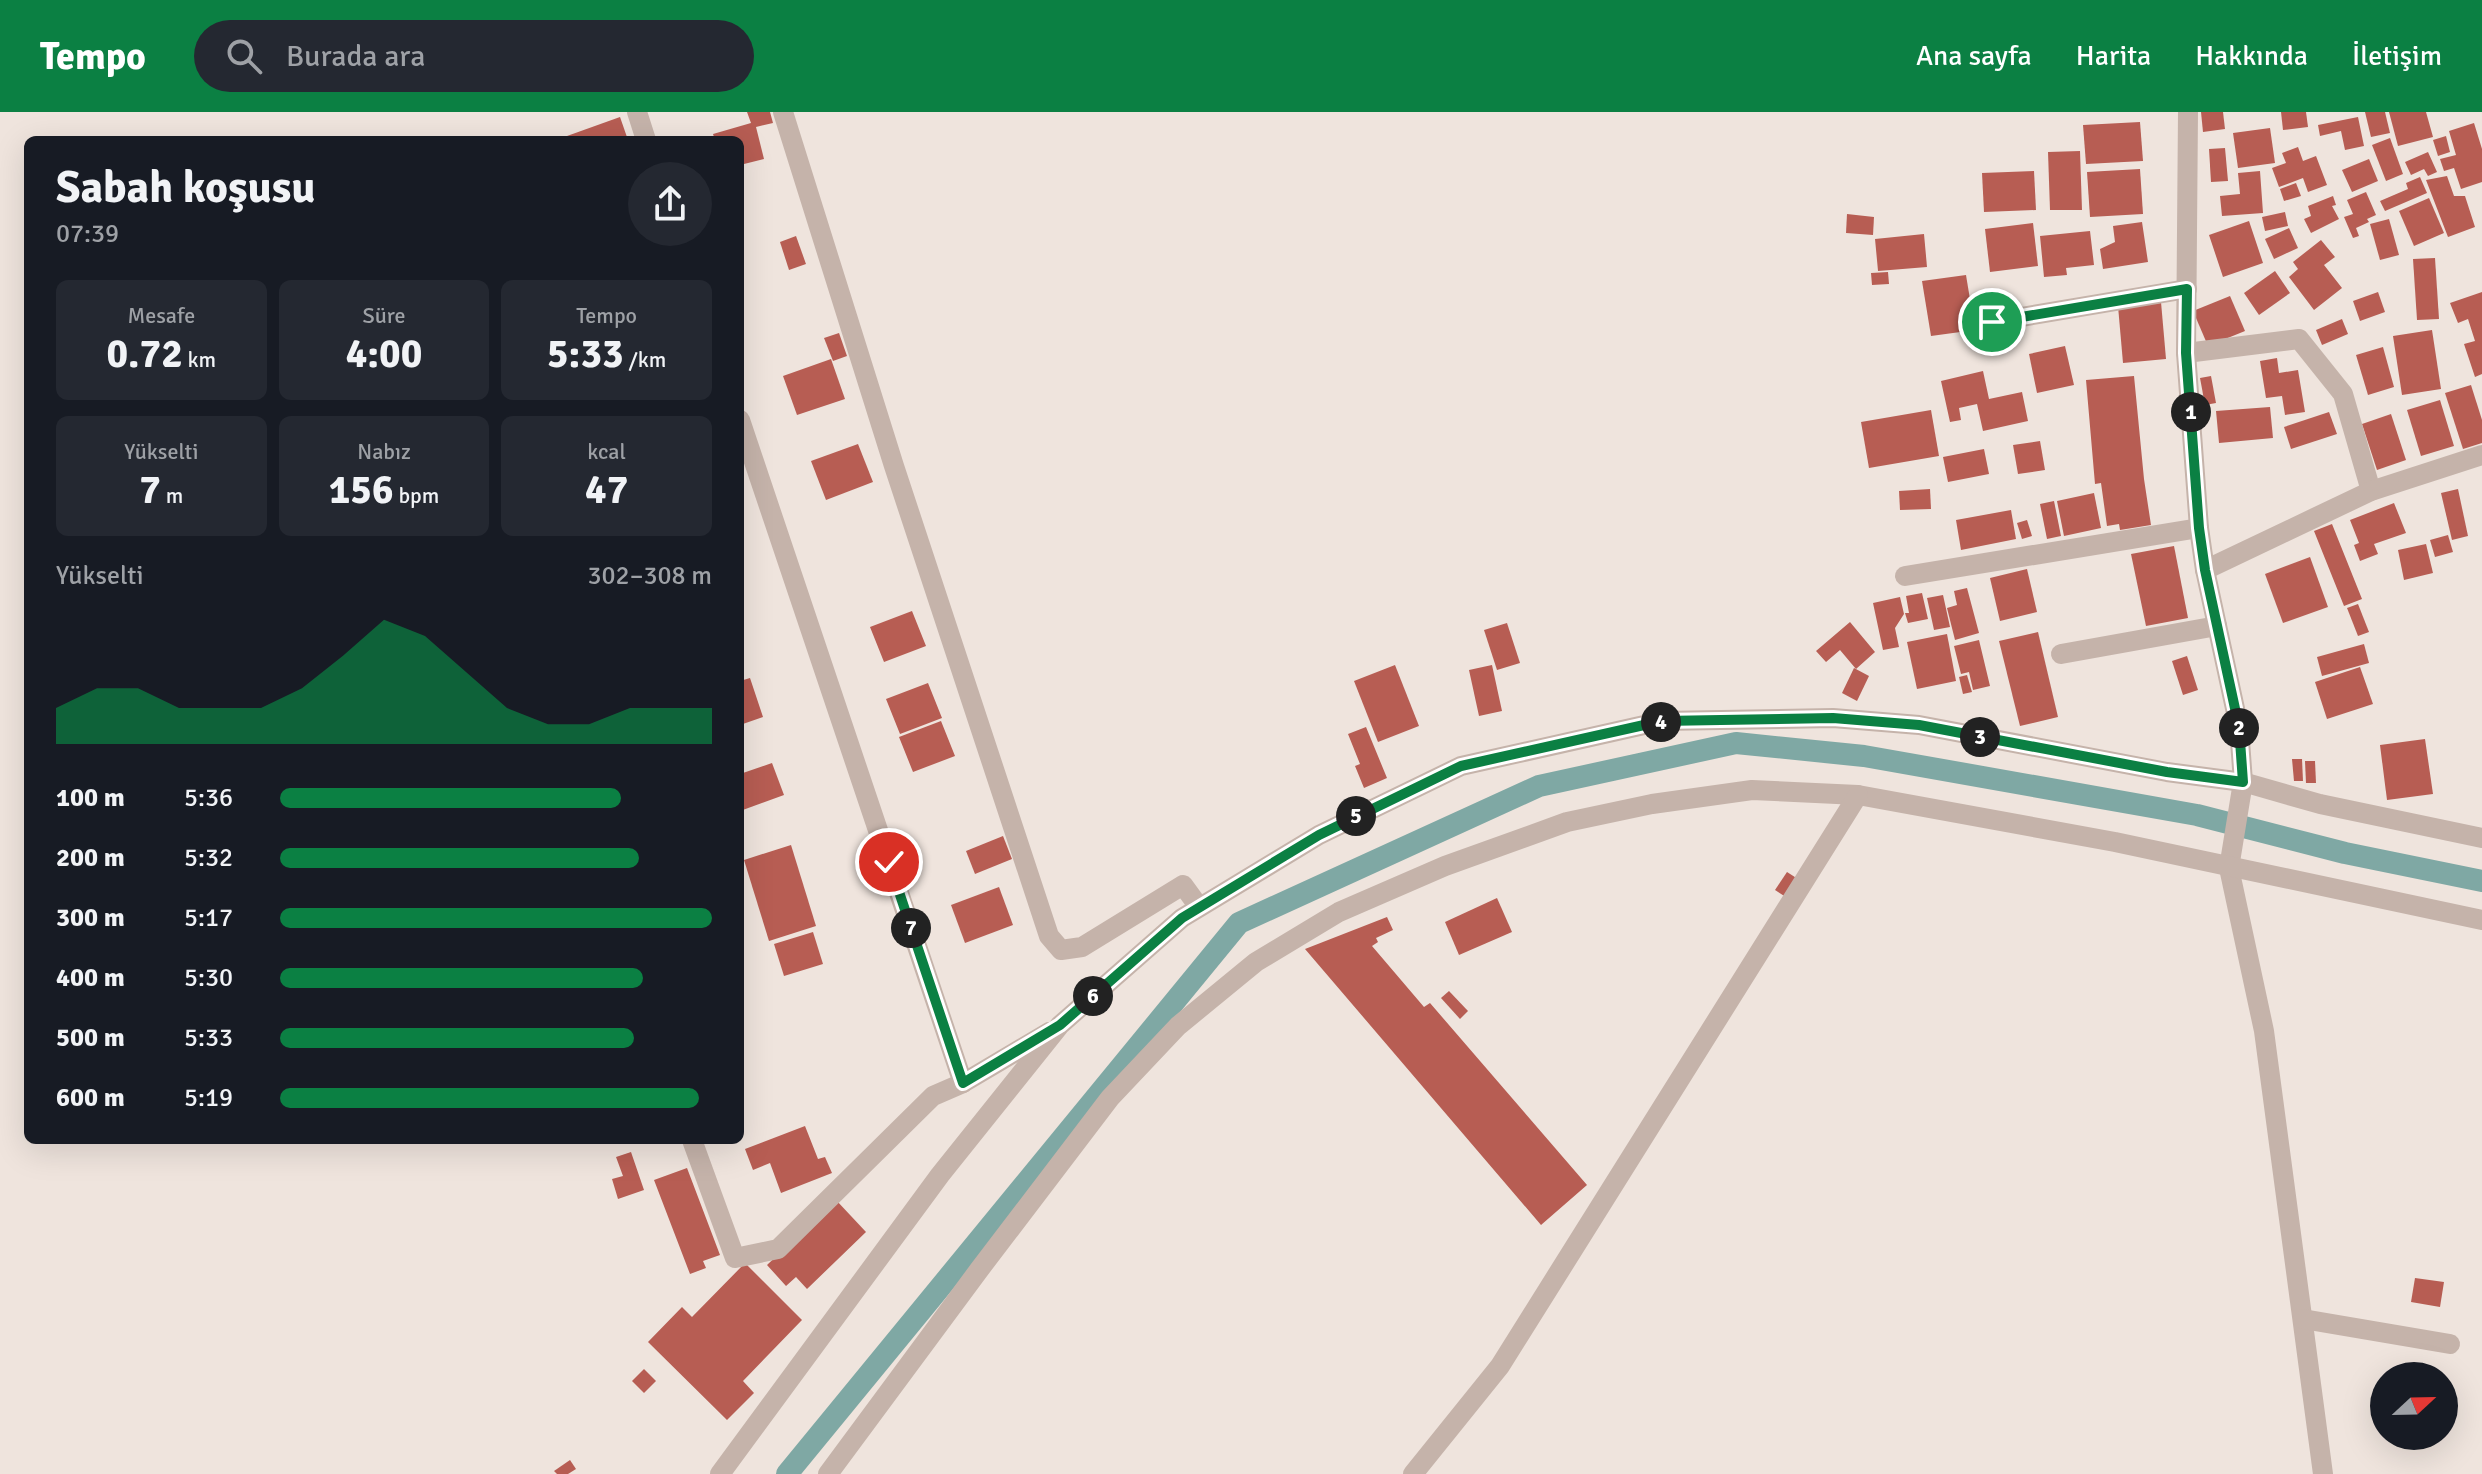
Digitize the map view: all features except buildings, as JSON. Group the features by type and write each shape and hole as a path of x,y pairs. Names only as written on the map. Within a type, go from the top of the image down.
{"street":[{"path":"637,112 645,136"},
{"path":"783,112 894,466 1049,936 1061,950 1082,947 1183,885 1199,907"},
{"path":"2188,112 2186,353 2199,528 2239,727 2242,790 2229,868 2264,1031 2323,1474"},
{"path":"1992,322 2187,289"},
{"path":"2186,353 2299,339 2343,394 2371,491"},
{"path":"744,432 963,1083"},
{"path":"2205,570 2371,491 2482,455"},
{"path":"1905,576 2199,528"},
{"path":"2061,654 2217,626"},
{"path":"720,1474 940,1175 1060,1025 1182,918 1199,907 1319,835 1461,766 1662,721 1833,718 1919,725 2167,772 2482,838"},
{"path":"828,1474 1110,1098 1178,1026 1256,962 1339,912 1445,866 1567,822 1652,804 1752,790 1858,795 2115,842 2482,920"},
{"path":"1413,1474 1500,1366 1858,795"},
{"path":"693,1144 735,1258 778,1249 933,1096 963,1083 1060,1025"},
{"path":"2303,1319 2450,1344"}],"waterway":[{"path":"787,1474 1239,923 1539,786 1736,743 1864,756 2197,815 2345,853 2482,881"}],"route":[{"path":"889,862 963,1083 1060,1025 1182,918 1319,835 1461,766 1662,721 1833,718 1919,725 2167,772 2243,782 2239,727 2199,528 2186,353 2187,289 1992,322"}]}
